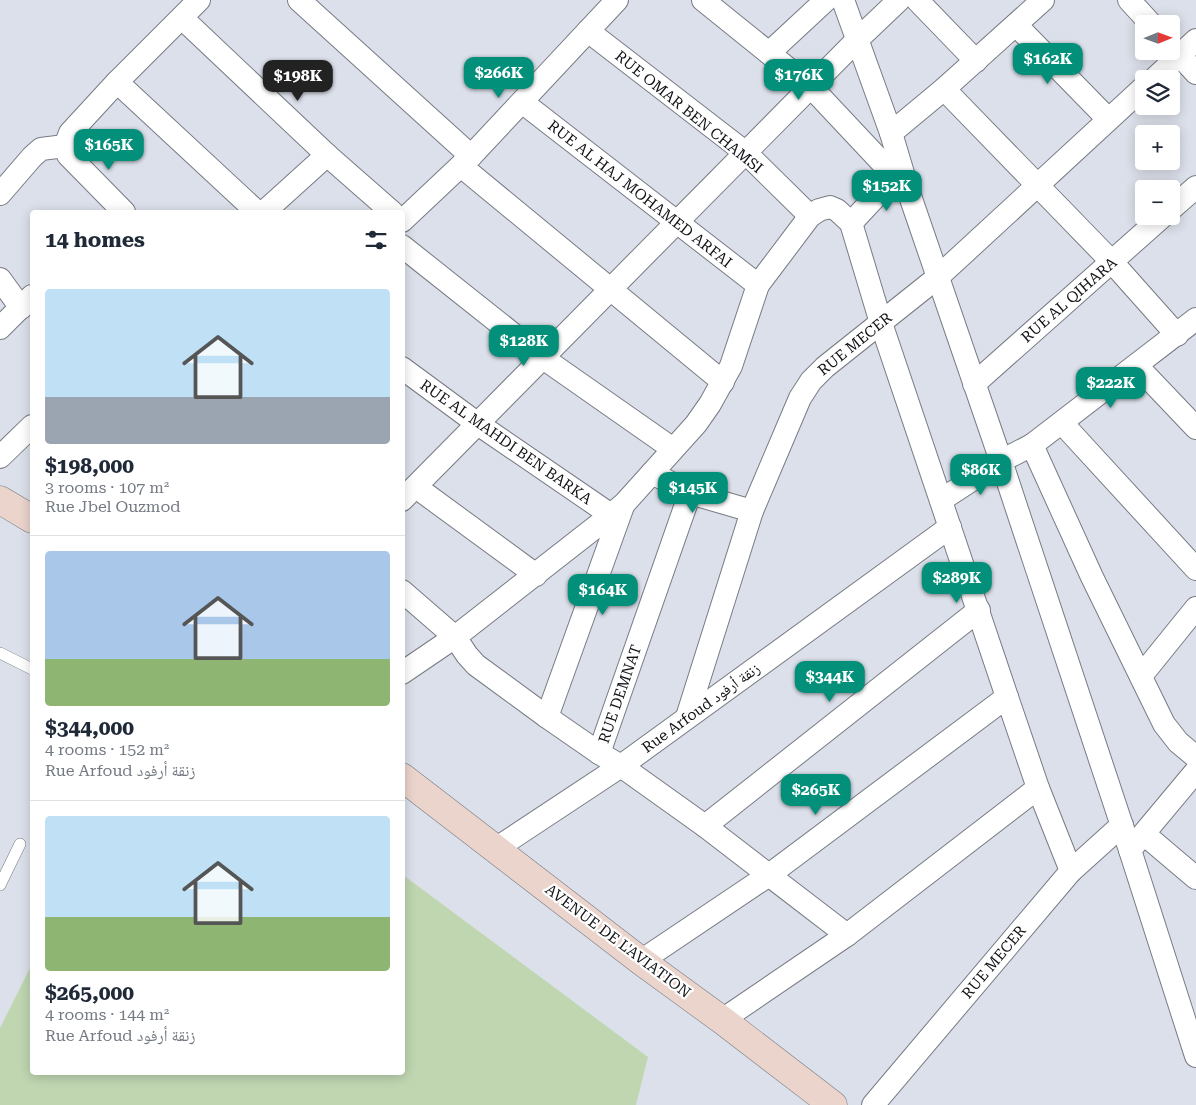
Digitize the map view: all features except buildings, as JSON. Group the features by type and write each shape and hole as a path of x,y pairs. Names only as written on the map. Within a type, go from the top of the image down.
{"street":[{"path":"119,210 68,155 65,146 70,133 117,82 199,0"},
{"path":"299,0 466,161 611,289 724,382"},
{"path":"405,217 466,161 617,0"},
{"path":"769,54 826,0"},
{"path":"842,0 891,133 902,183 938,277 1122,825 1137,842 1196,878"},
{"path":"536,575 407,494 678,223 857,40 900,0"},
{"path":"917,0 976,60"},
{"path":"891,133 944,89 1043,0"},
{"path":"1129,0 1142,15"},
{"path":"707,1 811,87 902,183"},
{"path":"182,18 327,155 390,210"},
{"path":"1016,25 1108,119"},
{"name":"RUE OMAR BEN CHAMSI","path":"588,31 746,153 810,216"},
{"path":"1180,49 1196,40"},
{"path":"1180,55 1196,73"},
{"path":"1161,70 1169,60"},
{"path":"117,82 255,210"},
{"path":"944,89 1112,262 1177,335"},
{"name":"RUE MECER","path":"688,718 752,511 800,398 811,381 825,367 938,277 1135,95"},
{"name":"RUE AL HAJ MOHAMED ARFAI","path":"522,102 758,285"},
{"path":"0,194 41,149 65,146"},
{"path":"266,210 327,155"},
{"path":"851,223 902,183"},
{"path":"1180,201 1196,187"},
{"path":"405,671 455,637 536,575 617,509 652,473 696,424 724,382 738,349 758,285 810,216 819,210 830,207 838,210 851,223 881,323 1007,697 1038,788 1071,871"},
{"name":"RUE AL QIHARA","path":"974,384 1153,225"},
{"path":"405,248 543,358 673,449"},
{"path":"0,279 27,302 0,328"},
{"path":"941,500 1001,461 1032,445 1196,320"},
{"path":"1137,366 1196,428"},
{"name":"RUE AL MAHDI BEN BARKA","path":"405,370 478,424 617,509"},
{"path":"1062,423 1196,569"},
{"path":"0,457 30,428"},
{"path":"1032,445 1092,577 1164,724 1196,768 1137,842"},
{"path":"652,473 690,493 752,511"},
{"name":"RUE DEMNAT","path":"599,753 690,493"},
{"path":"0,500 30,518"},
{"path":"547,717 617,509"},
{"name":"Rue Arfoud زنقة أرفود","path":"497,848 621,766 950,527"},
{"path":"405,594 455,637 476,665 547,717 621,766 705,826 847,935"},
{"path":"1141,676 1196,608"},
{"path":"705,826 979,610"},
{"path":"641,961 769,874 1007,697"},
{"name":"AVENUE DE L'AVIATION","path":"405,779 497,848 641,961 833,1105"},
{"path":"722,1020 847,935 1038,788"},
{"name":"RUE MECER","path":"873,1105 1071,871 1122,825"},
{"path":"1137,842 1196,1056"}],"lane":[{"path":"0,653 30,668"},
{"path":"0,885 20,844"}],"green space":[{"path":"405,876 648,1057 636,1105 0,1105 0,1028 30,968 30,1075 405,1075"}]}
